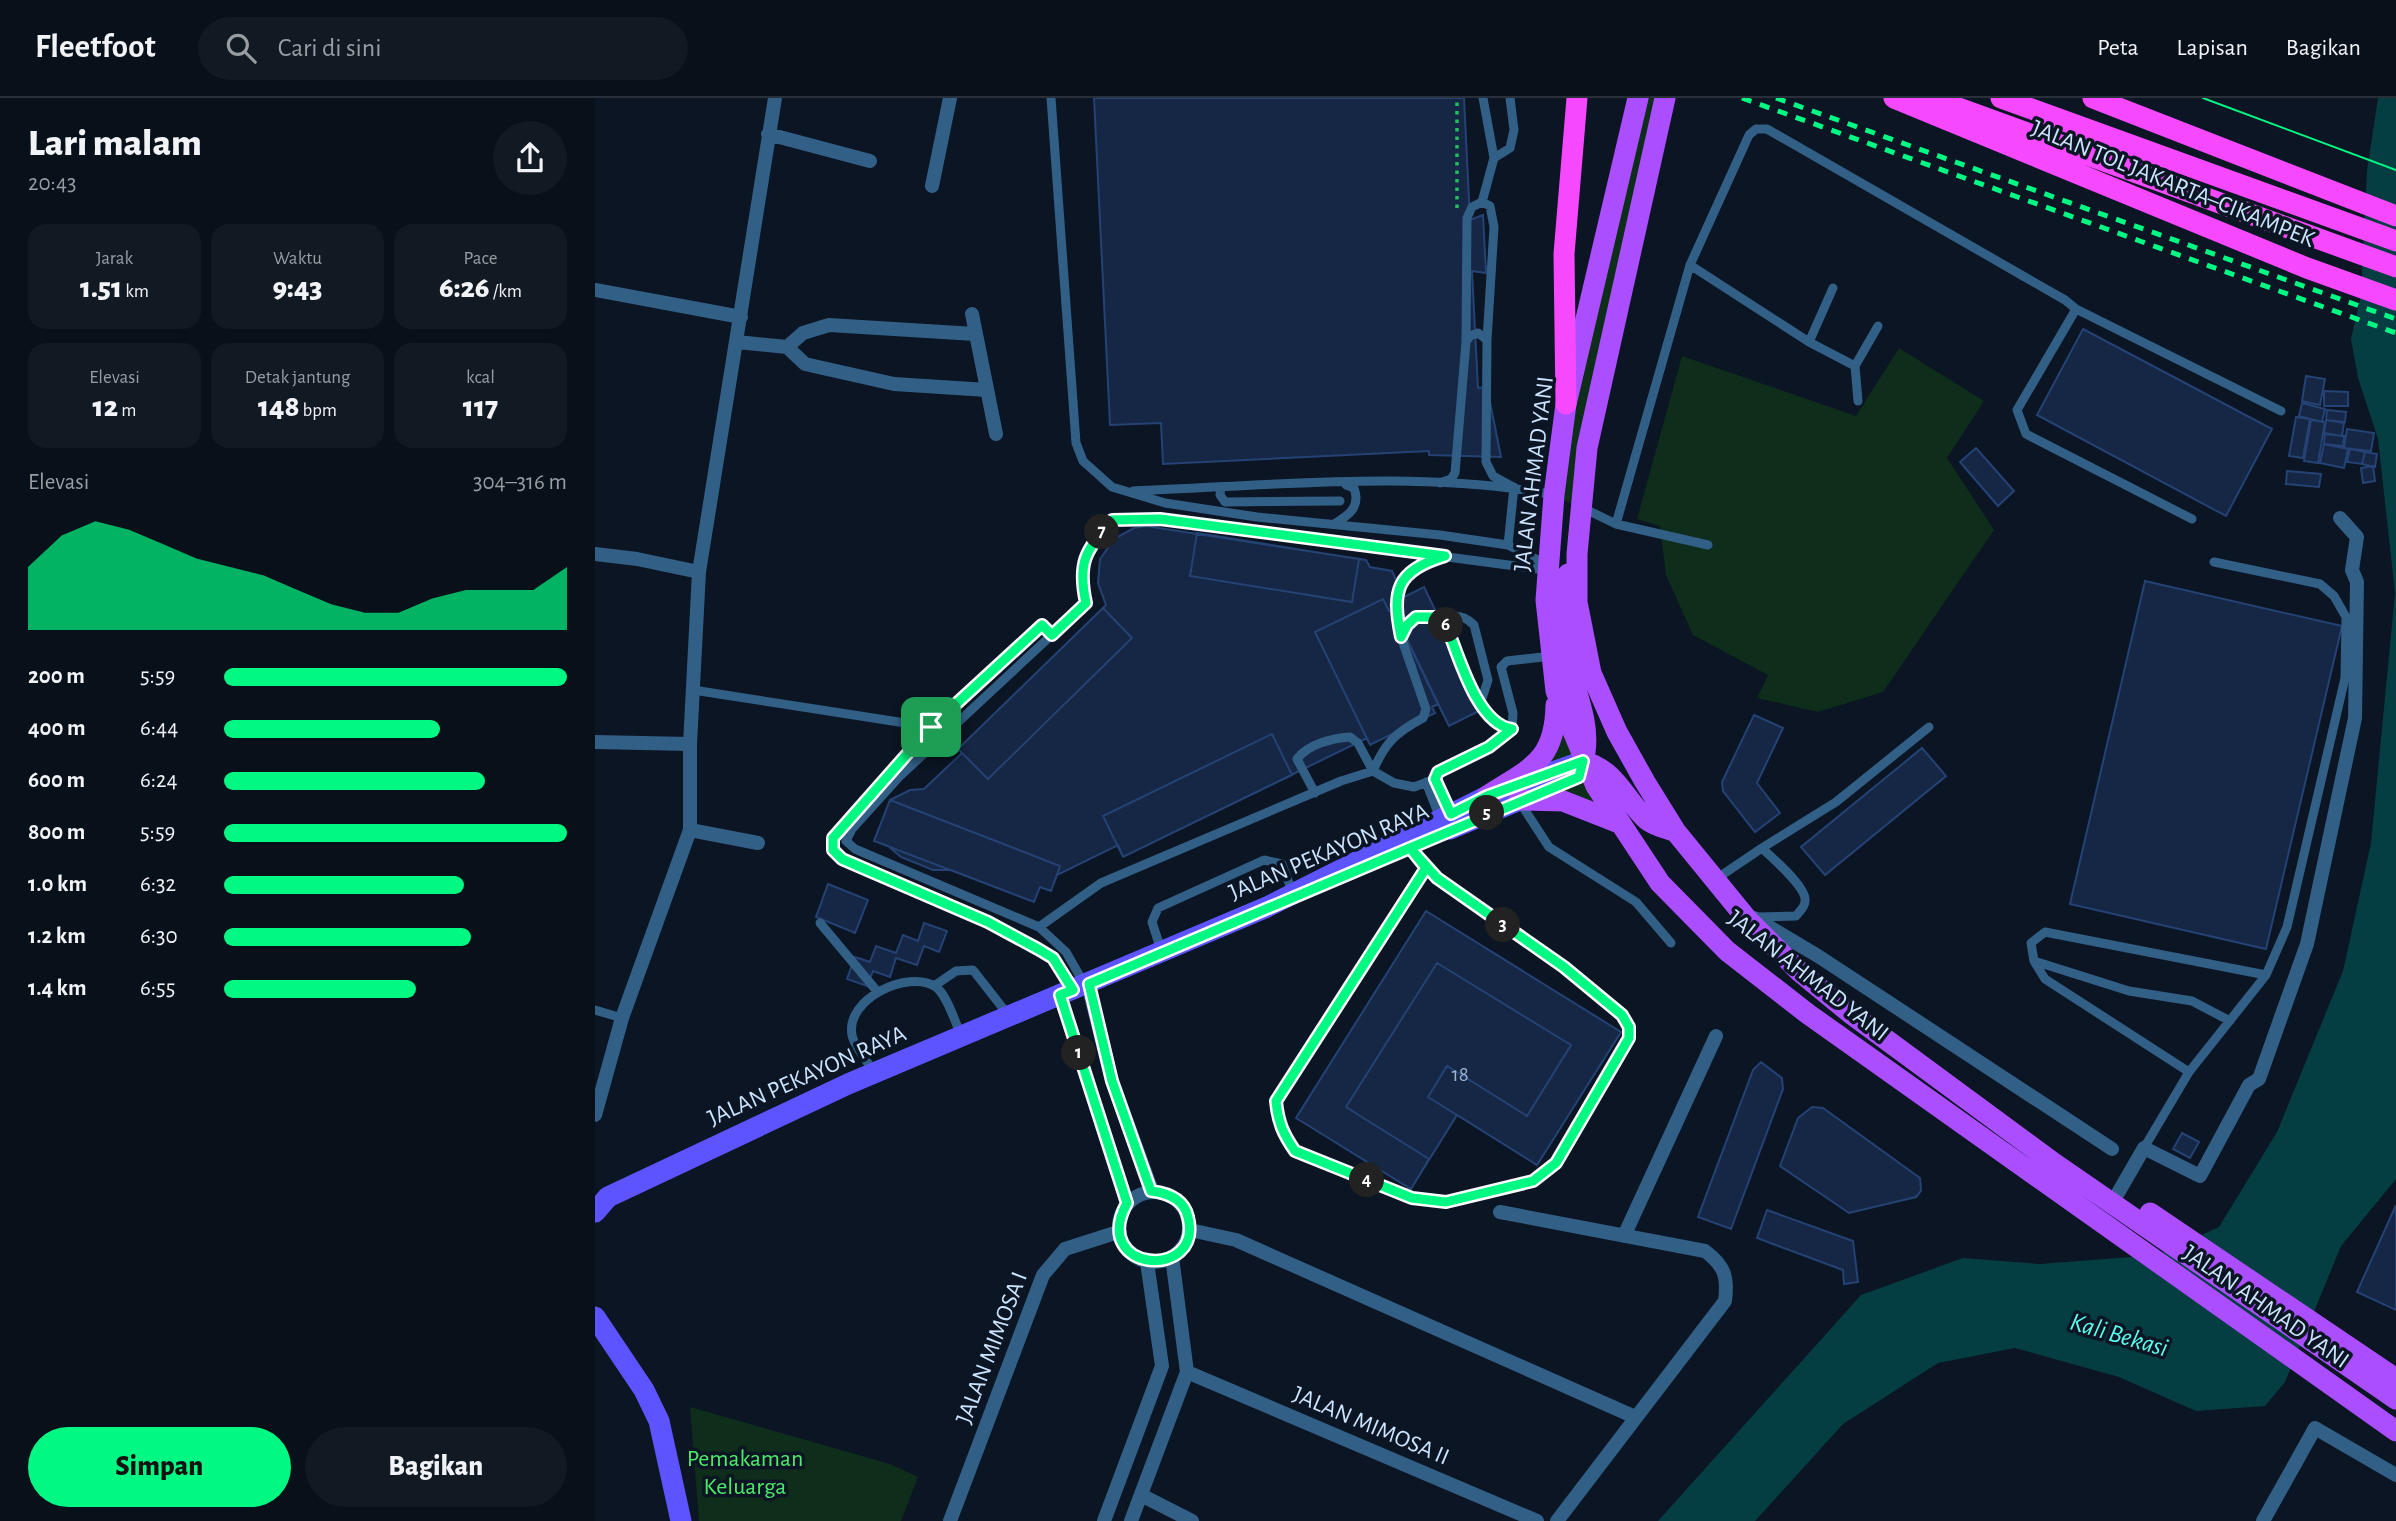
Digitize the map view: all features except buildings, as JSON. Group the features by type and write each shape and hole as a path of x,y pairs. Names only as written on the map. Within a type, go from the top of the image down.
{"highway":[{"path":"1566,404 1564,254 1577,98"},
{"name":"JALAN AHMAD YANI","path":"1638,98 1566,404 1546,567 1556,691 1583,761 1619,823 1660,883 1727,951 1808,1014 2396,1431"},
{"name":"JALAN AHMAD YANI","path":"1665,98 1606,352 1587,448 1581,508 1577,603 1591,673 1617,732 1676,832 1747,919 1801,972 1850,1013 2024,1142 2152,1222 2338,1362 2396,1399"},
{"name":"JALAN TOL JAKARTA–CIKAMPEK","path":"1893,98 2307,268 2396,300"},
{"path":"1930,98 2396,267"},
{"path":"2001,98 2396,241"},
{"name":"JALAN TOL JAKARTA–CIKAMPEK","path":"2093,98 2396,216"},
{"path":"1581,508 1562,606 1565,643 1587,737 1583,761 1599,765 1616,780 1647,820 1676,832"},
{"path":"1487,796 1539,761 1556,732 1556,691"},
{"path":"1519,800 1563,801 1619,823"},
{"path":"1720,883 1753,917 1860,1013 2011,1122 2118,1193 2152,1222 2396,1379"}],"main road":[{"name":"JALAN PEKAYON RAYA","path":"595,1212 608,1198 874,1072 1010,1017 1293,894 1487,796 1583,761"},
{"name":"JALAN PEKAYON RAYA","path":"1163,951 1579,777 1583,761"},
{"path":"595,1317 644,1390 659,1421 681,1521"}],"street":[{"path":"595,1115 622,1018 690,830 690,744 699,572 775,98"},
{"path":"932,186 950,98"},
{"path":"768,134 870,161"},
{"path":"595,290 741,317"},
{"path":"972,314 996,434"},
{"path":"787,347 803,333 829,325 975,334"},
{"path":"737,342 787,347 805,364 894,384 987,390"},
{"path":"2118,1193 2144,1148 2200,1176 2249,1085 2259,1079 2307,944 2355,718 2357,582 2352,570 2357,537 2340,518"},
{"path":"595,554 637,559 699,572"},
{"path":"595,742 690,744"},
{"path":"690,830 758,844"},
{"path":"1753,917 1818,956 2112,1149"},
{"path":"1077,988 1151,1191"},
{"path":"1077,988 1127,1203"},
{"path":"1624,1236 1716,1036"},
{"path":"1151,1191 1167,1193 1180,1202 1188,1215 1190,1230 1181,1250 1172,1257 1147,1262 1133,1256 1123,1245 1118,1232 1120,1216 1127,1203 1138,1195 1151,1191"},
{"path":"1500,1212 1705,1251 1719,1261 1728,1279 1725,1301 1557,1521"},
{"path":"1190,1230 1236,1240 1635,1417"},
{"name":"JALAN MIMOSA I","path":"950,1521 1043,1275 1065,1249 1118,1232"},
{"path":"1131,1521 1187,1372 1172,1257"},
{"path":"1104,1521 1162,1366 1147,1262"},
{"name":"JALAN MIMOSA II","path":"1187,1372 1537,1521"},
{"path":"1148,1408 1171,1416"},
{"path":"2263,1521 2315,1428 2396,1475"},
{"path":"1141,1495 1192,1521"}],"lane":[{"path":"1051,98 1076,443 1083,461 1095,474 1112,486 1165,503 1229,513 1508,545 1546,567"},
{"path":"1436,484 1451,479 1455,473 1466,342 1467,218 1472,207 1482,202 1494,158 1483,98"},
{"path":"1494,158 1510,148 1514,131 1510,98"},
{"path":"1616,524 1690,265 1749,135 1756,129 1766,129 2065,300 2076,309 2281,411"},
{"path":"1482,202 1490,206 1494,216 1487,340 1486,462 1493,477 1514,487"},
{"path":"1690,265 1809,342 1856,366"},
{"path":"1809,342 1833,288"},
{"path":"1466,308 1472,323 1483,324 1489,313"},
{"path":"2076,309 2017,410 2026,435 2192,519"},
{"path":"1858,401 1856,366 1878,326"},
{"path":"1466,342 1470,335 1478,333 1487,340"},
{"path":"1125,491 1337,484 1436,484 1514,487 1554,495"},
{"path":"1334,524 1351,514 1357,503 1354,488 1337,484"},
{"path":"1221,487 1220,495 1225,502 1340,501"},
{"path":"1221,487 1215,493 1213,504 1229,513"},
{"path":"1508,545 1514,487"},
{"path":"1581,508 1616,524 1708,545"},
{"path":"1077,988 1066,952 1039,927 855,849 846,841 852,829 914,762 1086,603 1081,582 1086,551 1112,520 1160,519 1546,567"},
{"path":"1039,927 1101,883 1373,771 1384,746 1404,728 1423,718 1426,709 1401,637 1396,609 1397,590 1405,579 1423,564 1445,556"},
{"path":"2144,1148 2189,1072 2266,975 2287,927 2345,678 2346,617 2334,596 2320,584 2214,562"},
{"path":"1447,626 1449,616 1468,619 1474,625 1488,680 1480,705"},
{"path":"1401,637 1407,625 1416,617 1443,617 1480,705 1498,726 1512,729"},
{"path":"1052,635 1042,625 931,727 833,838 833,850 842,859 988,922 1038,949 1053,958 1077,988"},
{"path":"1315,793 1297,760 1302,752 1323,743 1350,737 1358,743 1373,771 1394,783 1414,787 1430,781 1438,772 1489,747 1512,729 1513,713 1501,667 1507,661 1552,656"},
{"path":"693,690 931,727"},
{"path":"1720,883 1762,848 1836,802 1929,727"},
{"path":"1430,781 1446,817"},
{"path":"1519,800 1549,847 1636,902 1671,943"},
{"path":"1410,848 1426,868 1564,967 1622,1015 1629,1027 1629,1038 1556,1163 1533,1181 1446,1202 1412,1198 1295,1151 1284,1136 1277,1119 1276,1101 1426,868"},
{"path":"1753,917 1796,916 1805,905 1806,898 1799,886 1762,848"},
{"path":"1163,951 1152,922 1158,908 1264,860 1282,864 1293,894"},
{"path":"820,923 876,990"},
{"path":"2189,1072 2045,979 2034,961 2031,943 2045,932 2266,975"},
{"path":"2034,961 2129,991 2192,1001 2230,1021"},
{"path":"934,986 956,971 972,970 1010,1017"},
{"path":"874,1072 852,1036 854,1017 876,990 905,983 934,986 939,989 961,1037"},
{"path":"595,1010 622,1018"}],"green space":[{"path":"1638,98 1665,98 1581,508 1554,495"},
{"path":"1899,348 1984,401 1947,458 1994,530 1883,692 1818,712 1757,698 1768,675 1693,635 1666,575 1660,526 1637,519 1682,356 1856,416"},
{"path":"1556,691 1619,823 1519,800 1578,777 1583,762 1487,796 1539,761"},
{"name":"Pemakaman Keluarga","path":"690,1407 890,1464 918,1477 901,1521 699,1521"}],"water":[{"name":"Kali Bekasi","path":"2378,98 2396,98 2396,1179 2341,1246 2285,1382 2265,1406 2196,1411 2119,1377 2015,1348 1938,1363 1843,1424 1755,1521 1658,1521 1861,1295 1963,1258 2040,1264 2158,1255 2219,1227 2277,1132 2343,971 2371,843 2395,593 2378,439 2358,378 2351,339 2361,296 2367,171"}],"tram line":[{"path":"2203,98 2396,170"}],"railway":[{"path":"1742,98 2396,333"},
{"path":"1776,98 2396,319"}],"route":[{"path":"931,727 854,811 833,838 833,850 842,859 855,862 988,922 1053,958 1073,990 1060,995 1127,1203 1120,1216 1118,1232 1123,1245 1133,1256 1147,1262 1160,1262 1172,1257 1187,1241 1190,1230 1188,1215 1180,1202 1167,1193 1151,1191 1112,1081 1089,984 1410,848 1437,878 1564,967 1622,1015 1629,1027 1629,1038 1556,1163 1533,1181 1483,1195 1446,1202 1412,1198 1295,1151 1284,1136 1277,1119 1276,1101 1426,868 1410,848 1492,811 1579,777 1583,761 1487,796 1451,814 1435,779 1438,772 1489,747 1512,729 1498,726 1482,710 1443,617 1416,617 1407,625 1401,637 1396,609 1397,590 1405,579 1423,564 1445,556 1160,519 1112,520 1086,551 1081,582 1086,603 1052,635 1042,625 931,727"}]}
